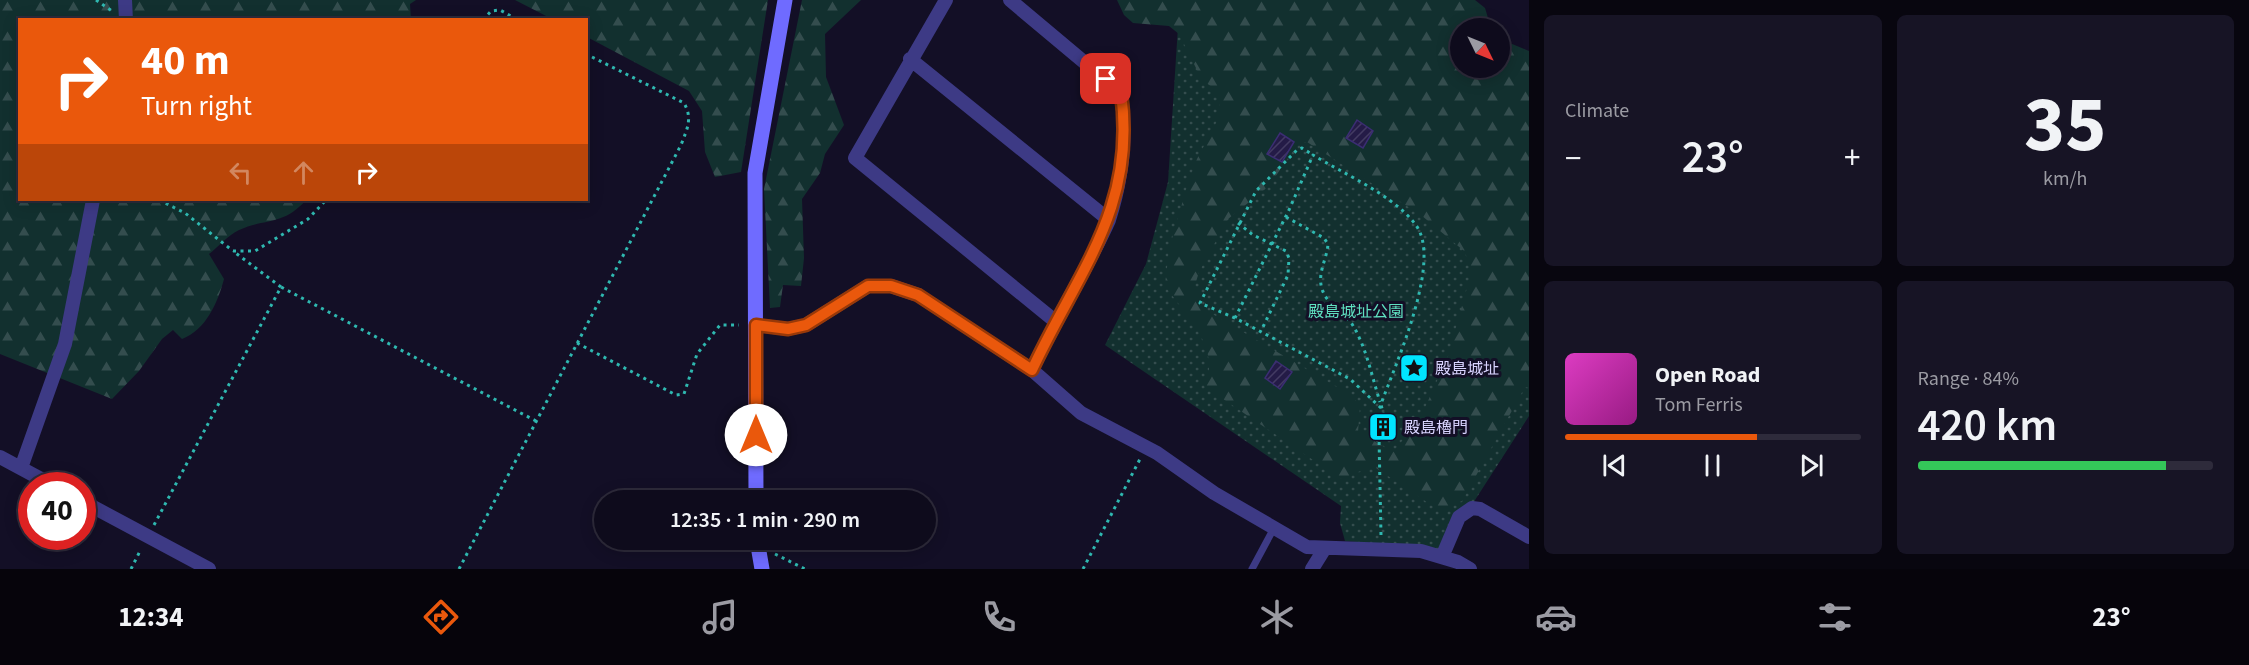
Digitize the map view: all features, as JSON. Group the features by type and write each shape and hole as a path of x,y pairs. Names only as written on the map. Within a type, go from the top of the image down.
{"street":[{"path":"125,0 126,18"},
{"path":"756,490 755,173 785,0"},
{"path":"946,0 855,158 1055,321"},
{"path":"1010,0 1121,93 1125,119 1116,197 1109,220 1090,264 1055,321 1032,370"},
{"path":"910,59 1109,220"},
{"path":"21,468 64,344 93,201"},
{"path":"756,325 788,329 806,325 868,286 891,286 918,295 1032,370 1081,413 1157,453 1214,494 1307,547 1420,551 1442,557 1470,569"},
{"path":"0,458 28,472"},
{"path":"96,508 209,569"},
{"path":"1442,557 1459,518 1472,508 1480,509 1529,537"},
{"path":"1312,569 1325,548"},
{"path":"758,550 762,569"}],"lane":[{"path":"1252,569 1274,528"}],"path":[{"path":"485,18 491,11 500,10 514,18"},
{"path":"459,569 681,145 690,114 684,104 588,55"},
{"path":"1302,148 1402,211 1417,225 1421,237 1422,286 1381,406 1350,379 1261,331 1200,303 1256,191 1297,150 1302,148"},
{"path":"1235,318 1286,217 1313,155"},
{"path":"161,201 185,213 281,288 536,421"},
{"path":"233,250 255,251 308,219 325,201"},
{"path":"1286,217 1324,238 1328,244 1320,274 1322,289 1330,303 1350,321 1359,336 1381,406 1384,418 1379,437 1379,516 1382,548"},
{"path":"1238,223 1253,235 1286,251 1290,268 1261,331"},
{"path":"131,569 281,288"},
{"path":"577,343 676,395 684,394 697,354 720,326 756,325"},
{"path":"1083,569 1134,465 1147,449"},
{"path":"771,550 805,569"}],"green space":[{"path":"0,0 416,0 410,4 411,18 18,18 18,201 305,201 282,218 248,226 235,232 209,254 224,279 210,314 190,335 182,339 173,330 162,339 139,371 112,399 0,354"},
{"path":"515,0 768,0 741,172 715,177 705,152 702,111 689,91 588,38 588,18 550,18"},
{"path":"802,0 861,0 825,34 826,77 844,125 825,154 820,173 802,199 804,258 801,286 783,285 780,307 770,308 764,189"},
{"path":"1117,0 1475,0 1485,8 1488,18 1450,18 1450,78 1510,78 1510,43 1529,51 1529,388 1525,387 1462,501 1440,511 1373,466 1341,479 1204,386 1209,373 1209,359 1205,346 1191,320 1165,286 1169,249 1188,183 1220,111 1219,98 1212,87 1202,80 1179,34 1169,26 1133,23 1124,15","holes":["1299,142 1307,142 1421,215 1464,251 1470,264 1470,277 1448,356 1420,419 1393,452 1358,432 1360,406 1352,396 1209,312 1204,308 1195,285 1199,272 1228,219 1269,186"]},
{"name":"殿島城址公園","path":"1179,11 1529,220 1529,416 1441,553 1419,547 1345,541 1340,523 1341,506 1105,345 1146,264 1168,182"}],"building":[{"path":"1357,120 1373,131 1363,148 1346,138"},
{"path":"1280,133 1294,142 1282,162 1267,154"},
{"path":"1276,361 1292,372 1280,389 1265,378"}],"place":[{"name":"殿島城址","path":"1414,368"},
{"name":"殿島櫓門","path":"1383,427"}],"route":[{"path":"756,435 756,325 788,329 806,325 868,286 891,286 918,295 1032,370 1055,321 1090,264 1116,197 1125,119 1121,93 1106,79"}]}
